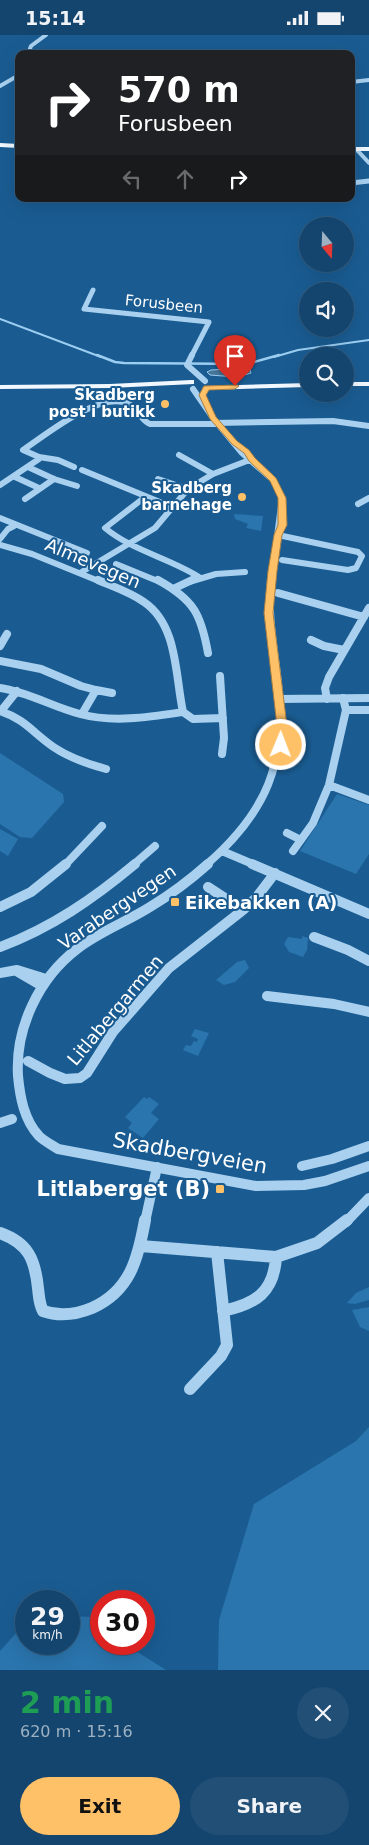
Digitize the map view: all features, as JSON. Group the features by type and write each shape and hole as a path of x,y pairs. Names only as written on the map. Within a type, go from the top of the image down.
{"main road":[{"path":"0,144 15,145"},
{"path":"354,383 369,382"},
{"path":"0,387 299,383"}],"street":[{"path":"30,50 31,46 46,35"},
{"path":"0,86 15,77"},
{"path":"355,82 369,80"},
{"path":"365,151 369,163"},
{"path":"355,183 369,181"},
{"name":"Forusbeen","path":"94,290 84,309 209,322 188,361 187,365 194,375 192,385"},
{"path":"192,371 206,385 202,395 205,405"},
{"name":"Varabergvegen","path":"9,1051 22,1019 44,983 56,968 87,941 163,898 222,851 255,811 270,781 281,745 282,726 268,613 278,535 283,525 282,498 279,489 268,474 242,453 217,424 192,385"},
{"path":"74,467 39,457 23,450 85,410 100,404 128,404 133,407 143,421 150,424 333,421 369,426"},
{"path":"179,455 212,474"},
{"path":"0,485 36,462 39,457"},
{"path":"80,573 131,544 154,528 188,489 212,474 254,462"},
{"path":"28,467 54,479 77,486"},
{"path":"82,469 172,507"},
{"path":"15,477 39,488"},
{"path":"25,499 54,479"},
{"path":"158,479 188,489"},
{"path":"145,497 105,528 131,544 185,567 199,577"},
{"path":"358,504 369,498"},
{"path":"0,519 14,526 33,530 87,553"},
{"path":"0,539 8,529 14,526"},
{"path":"278,535 358,552 362,556 356,568 348,570 282,561"},
{"name":"Almevegen","path":"0,545 32,554 138,597 161,617 169,633 183,713"},
{"path":"116,564 160,581 185,599 202,623 208,653"},
{"path":"173,589 199,577 219,572 245,572"},
{"path":"278,593 364,617"},
{"path":"327,699 325,688 329,677 369,608"},
{"path":"0,646 7,634"},
{"path":"311,640 324,646 344,651"},
{"path":"8,654 2,661 40,669 81,686 96,691 112,693"},
{"path":"220,676 224,738 222,754"},
{"path":"0,688 17,691 82,714 118,717 183,713 193,719 223,718"},
{"path":"17,691 1,711 31,725 61,752 106,769"},
{"path":"82,714 96,691"},
{"path":"279,699 369,697"},
{"path":"293,851 313,823 329,785 346,710 344,698"},
{"path":"346,710 369,711"},
{"path":"329,785 369,800"},
{"path":"0,907 21,898 47,882 59,872 102,826"},
{"path":"287,833 301,840"},
{"path":"0,947 44,931 84,905 105,890 155,846"},
{"path":"222,851 369,914"},
{"name":"Litlabergarmen","path":"28,1061 63,1079 82,1079 113,1032 169,968 243,910 256,898 275,873"},
{"path":"208,887 243,910"},
{"path":"314,937 348,950 369,961"},
{"path":"0,973 15,970 44,983"},
{"path":"267,996 334,1004 369,1012"},
{"name":"Skadbergveien","path":"0,1123 7,1116 26,1136 46,1146 256,1186 282,1187 304,1185 325,1181 369,1166"},
{"path":"302,1166 332,1159 369,1146"},
{"path":"5,1235 25,1246 33,1259 40,1308 43,1311 57,1316 75,1315 91,1309 119,1292 133,1269 141,1246 156,1167"},
{"path":"141,1246 276,1257 310,1247 326,1239 336,1232 369,1198"},
{"path":"190,1389 226,1349 217,1252"},
{"path":"223,1311 250,1305 260,1296 274,1278 276,1257"}],"shaded area":[{"path":"242,368 250,370 251,373 231,376 210,375 207,372 211,370"},
{"path":"234,514 263,516 261,531 246,528 248,524 235,519"},
{"path":"0,753 63,794 64,802 32,838 20,837 0,824"},
{"path":"337,794 369,805 369,854 356,874 300,851"},
{"path":"0,829 18,839 8,856 0,851"},
{"path":"302,936 308,938 307,950 303,957 289,952 284,944 288,937 302,939"},
{"path":"245,960 249,968 235,982 224,985 216,980 237,962"},
{"path":"195,1029 209,1033 198,1056 183,1050 186,1045 191,1046 194,1041 197,1042 198,1039 191,1036"},
{"path":"144,1097 147,1099 149,1097 159,1104 151,1113 159,1119 143,1138 128,1128 132,1123 125,1117"},
{"path":"369,1287 369,1300 355,1304 347,1303 356,1293"},
{"path":"369,1307 369,1331 360,1327 352,1310"},
{"path":"369,1427 369,1670 218,1670 219,1620 254,1504 356,1441"},
{"path":"80,1616 90,1617 90,1655 142,1655 166,1670 0,1670 0,1651 15,1634 15,1655 80,1655"}],"waterway":[{"path":"0,319 101,357"},
{"path":"274,357 298,350 369,340"},
{"path":"97,355 115,362 124,363 247,364 279,355"}],"place":[{"name":"Skadberg post i butikk","path":"165,404"},
{"name":"Skadberg barnehage","path":"242,497"},
{"name":"Eikebakken (A)","path":"175,902"},
{"name":"Litlaberget (B)","path":"220,1189"}],"route":[{"path":"235,386 206,388 202,395 212,418 234,443 268,474 279,489 282,498 283,525 278,535 268,613 276,665 282,726 281,745"}]}
